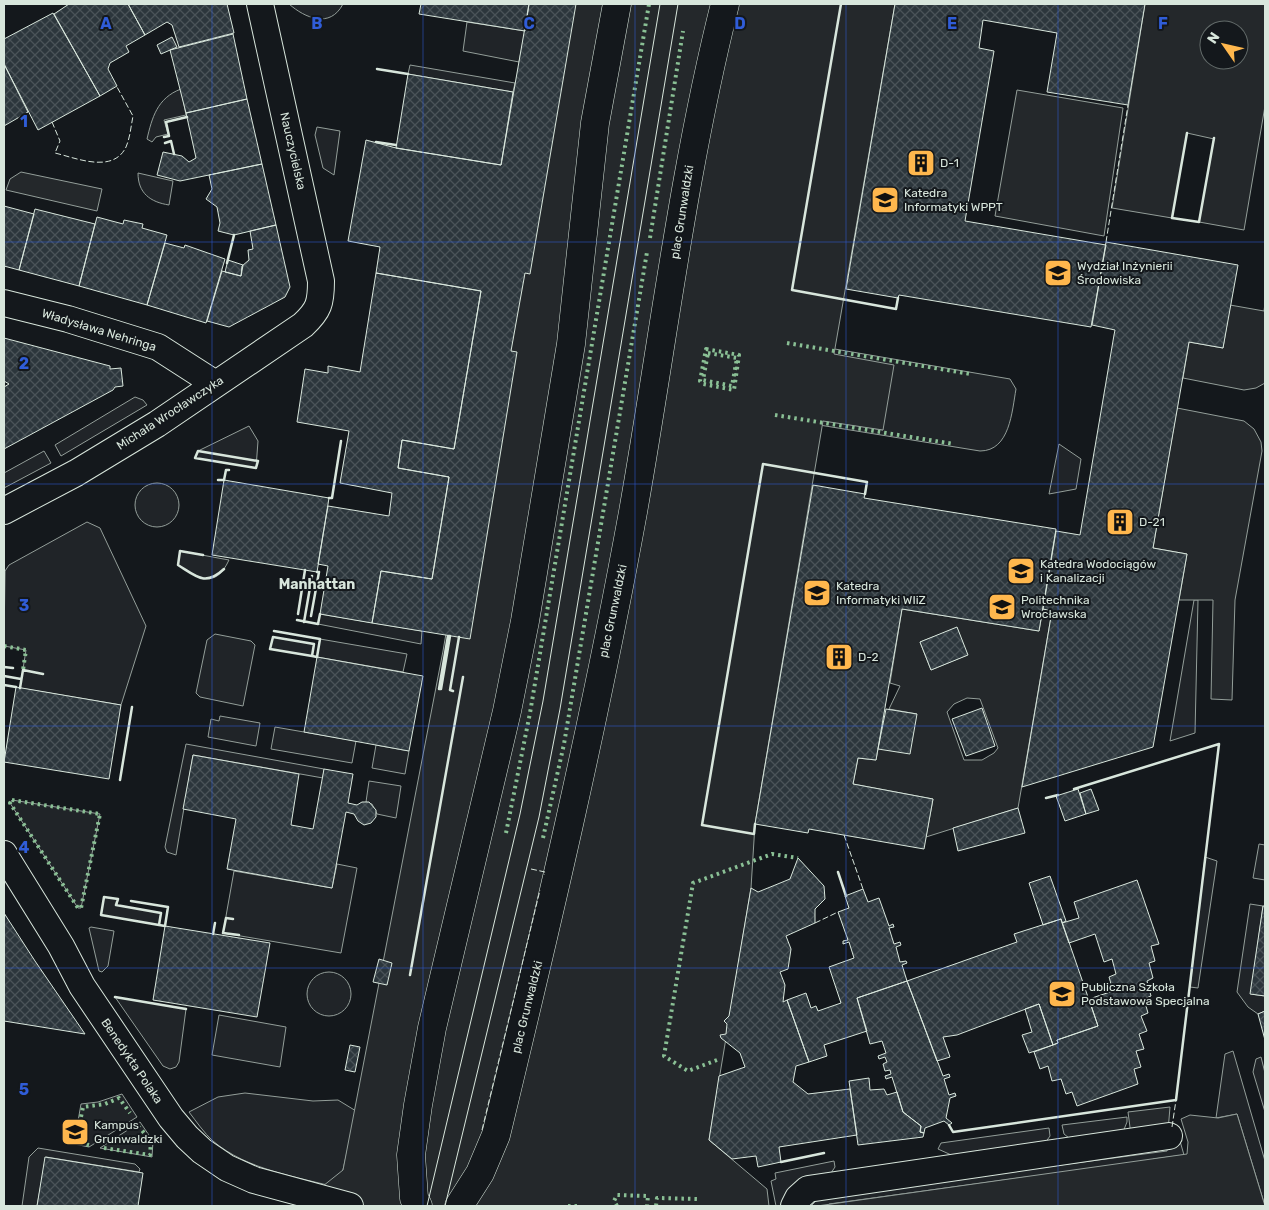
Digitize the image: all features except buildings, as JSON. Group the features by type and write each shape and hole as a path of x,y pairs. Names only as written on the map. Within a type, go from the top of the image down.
{"main road":[{"path":"418,1206 414,1198 411,1155 418,1106 432,1028 504,721 525,621 571,344 595,123 617,4"},
{"name":"plac Grunwaldzki","path":"459,1206 480,1173 496,1135 548,917 632,514 694,136 725,4"}],"street":[{"name":"Nauczycielska","path":"260,4 313,239 321,281 321,298"},
{"name":"Michała Wrocławczyka","path":"4,511 76,473 157,424 214,383 303,325 316,312 321,298"},
{"name":"Władysława Nehringa","path":"4,303 68,319 158,347 214,383"},
{"name":"Benedykta Polaka","path":"4,854 61,946 82,986 171,1118 187,1137 202,1151 227,1168 254,1180 350,1206"},
{"path":"794,1206 798,1198 808,1189 1169,1136"}],"shaded area":[{"path":"289,4 343,4 338,12 331,17 317,19 302,13"},
{"path":"554,4 895,4 834,354 894,365 883,430 823,421 755,824 751,888 709,1140 767,1189 769,1206 298,1206 343,1170 443,651"},
{"path":"1145,4 1265,4 1265,106 1244,230 1199,222 1214,139 1187,133 1172,218 1112,208"},
{"path":"467,22 525,31 519,62 463,51"},
{"path":"410,65 515,83 513,92 408,74"},
{"path":"181,89 186,115 164,120 168,134 156,137 152,142 147,139 154,116 161,103"},
{"path":"1017,90 1123,108 1104,236 995,216"},
{"path":"317,127 340,131 334,175 323,168 315,135"},
{"path":"21,172 102,189 97,211 6,190 10,179"},
{"path":"138,173 173,181 169,205 156,202 146,195 140,186"},
{"path":"1265,303 1265,383 1256,388 1244,390 1183,378 1189,342 1223,348 1230,305 1264,311"},
{"path":"788,341 1010,379 1016,389 1008,428 998,444 990,449 980,451 776,418 818,419 883,430 829,354"},
{"path":"135,397 143,400 147,405 61,456 55,445"},
{"path":"1177,408 1244,421 1254,429 1261,442 1262,451 1235,600 1232,700 1211,699 1213,600 1179,600 1187,554 1153,548"},
{"path":"249,426 258,441 256,468 195,458 198,451"},
{"path":"1059,444 1081,459 1076,489 1049,494"},
{"path":"44,451 51,463 4,488 4,473"},
{"path":"161,483 173,489 178,496 178,514 173,521 166,526 153,527 145,524 138,517 135,501 138,493 145,486"},
{"path":"87,522 100,528 146,626 121,705 20,688 26,650 4,646 5,571 9,565"},
{"path":"180,551 229,560 218,575 206,579 178,565"},
{"path":"1194,600 1198,600 1195,733 1170,741"},
{"path":"902,609 1039,631 1043,609 1052,611 1018,808 926,837 933,799 853,784 858,758 876,760 878,749 917,714 889,709 900,686 890,683","holes":["957,628 967,655 931,670 920,642","967,698 980,699 998,748 994,753 982,760 964,760 947,712 954,704"]},
{"path":"320,614 422,631 421,644 318,624"},
{"path":"215,634 251,641 255,645 243,706 200,697 196,693 207,640"},
{"path":"273,637 314,644 312,656 270,649"},
{"path":"320,639 407,654 403,672 317,657"},
{"path":"220,716 260,723 256,746 208,737 211,719 219,721"},
{"path":"275,727 356,741 352,763 271,749"},
{"path":"186,744 324,769 323,778 193,755 176,855 167,852 165,847"},
{"path":"376,745 409,751 405,774 372,768"},
{"path":"369,781 401,786 396,818 377,814 372,804 366,802"},
{"path":"12,800 100,814 81,908 78,908 10,803"},
{"path":"1259,844 1265,845 1265,880 1253,878"},
{"path":"1205,857 1217,861 1198,988 1190,987"},
{"path":"337,864 357,868 341,953 223,933 234,871 332,888"},
{"path":"104,897 118,899 117,905 161,913 159,925 101,915"},
{"path":"1250,904 1263,906 1251,994 1265,996 1265,1011 1258,1014 1248,1007 1237,992"},
{"path":"89,928 114,931 108,966 102,972 99,971"},
{"path":"333,972 345,978 350,985 350,1003 345,1010 338,1015 325,1016 317,1013 310,1006 307,990 310,982 317,975"},
{"path":"115,997 186,1009 179,1062 176,1067 170,1069 163,1066"},
{"path":"219,1015 286,1027 280,1067 212,1055"},
{"path":"1233,1051 1265,1161 1265,1206 1237,1114 1216,1118 1225,1054"},
{"path":"1261,1057 1265,1073 1265,1112 1253,1072 1256,1059"},
{"path":"245,1093 313,1101 338,1100 356,1111 339,1188 273,1171 241,1159 213,1141 189,1112 218,1097"},
{"path":"122,1094 137,1117 89,1147 74,1144 81,1104 98,1102"},
{"path":"1170,1107 1168,1131 1131,1135 1128,1112"},
{"path":"1237,1114 1265,1206 817,1206 1187,1154 1188,1142 1181,1119 1190,1115 1218,1118"},
{"path":"1127,1117 1123,1132 1074,1142 1064,1134 1062,1125"},
{"path":"140,1122 153,1141 152,1157 100,1148"},
{"path":"1049,1128 1050,1136 1043,1146 958,1158 938,1149 941,1143"},
{"path":"1169,1139 1180,1141 1184,1155 1153,1159 1157,1189 1026,1177 829,1204 828,1206 811,1206 818,1199 862,1191 1167,1151"},
{"path":"38,1148 135,1164 140,1169 139,1172 46,1157 37,1206 22,1206 29,1157"},
{"path":"834,1161 835,1167 829,1176 790,1189 780,1206 776,1206 771,1181 776,1179 775,1173"}],"tram line":[{"path":"427,1206 520,814 543,701 660,4"},
{"path":"445,1206 539,817 560,709 678,4"}],"hedge":[{"path":"506,833 530,713 649,4"},
{"path":"650,238 683,31"},
{"path":"543,838 564,744 647,252"},
{"path":"787,343 970,374"},
{"path":"706,349 739,355 734,390 703,384 700,381 706,349"},
{"path":"708,353 737,358 732,386 703,380 708,353"},
{"path":"775,415 954,444"},
{"path":"4,646 26,650 23,670"},
{"path":"12,800 100,814 81,908 78,908 10,803 12,800"},
{"path":"717,1060 688,1071 664,1056 693,883 772,854 798,858"},
{"path":"89,1145 76,1142 83,1107 105,1104 119,1098 130,1113"},
{"path":"104,1148 150,1155 151,1141 139,1127"},
{"path":"617,1206 614,1201 617,1195 648,1196 647,1206"},
{"path":"656,1206 657,1198 699,1199"},
{"path":"568,1206 581,1206"}],"fence":[{"path":"52,122 60,141 55,153 94,162 112,160 120,155 126,147 133,116 117,87"},
{"path":"1106,242 1128,105"},
{"path":"844,835 863,889"},
{"path":"531,869 545,872 544,875"},
{"path":"482,1130 540,890"},
{"path":"815,923 838,912"},
{"path":"1172,1127 1176,1100"}],"wall":[{"path":"841,4 792,290 896,309 898,298"},
{"path":"377,69 408,74"},
{"path":"164,137 169,136 166,122 187,117"},
{"path":"1187,133 1172,218 1199,222 1214,138"},
{"path":"165,143 171,141 174,154"},
{"path":"376,142 396,145"},
{"path":"227,263 234,235"},
{"path":"329,498 332,498 341,441"},
{"path":"198,451 258,461 256,468 195,458 198,451"},
{"path":"755,824 754,834 702,825 763,464 867,482 865,494"},
{"path":"218,480 224,480 226,470 229,470"},
{"path":"203,555 180,551 178,565 195,576 206,579 211,578 224,569"},
{"path":"298,614 305,570"},
{"path":"311,616 319,572 317,572"},
{"path":"304,622 312,576"},
{"path":"297,620 318,624 320,614"},
{"path":"274,631 320,639 317,657 312,656"},
{"path":"448,636 450,636 441,689 439,689 448,636"},
{"path":"273,637 314,644 312,656 270,649 273,637"},
{"path":"453,691 450,690 459,637"},
{"path":"4,667 13,668"},
{"path":"20,688 23,670 43,674"},
{"path":"4,676 21,679"},
{"path":"410,975 463,677"},
{"path":"4,685 16,687"},
{"path":"120,780 132,707"},
{"path":"949,1125 953,1132 1176,1100 1219,744 1074,789"},
{"path":"1046,798 1058,795"},
{"path":"838,872 846,896"},
{"path":"131,901 168,907 165,926 159,925 161,913 116,905 118,899 104,897 101,915 159,925"},
{"path":"233,919 226,918 223,933 239,935"},
{"path":"213,934 215,923"},
{"path":"115,997 186,1009"},
{"path":"781,1162 824,1153"}],"place":[{"name":"D-1","path":"921,163"},
{"name":"Katedra Informatyki WPPT","path":"885,200"},
{"name":"Wydział Inżynierii Środowiska","path":"1058,273"},
{"name":"D-21","path":"1120,522"},
{"name":"Katedra Wodociągów i Kanalizacji","path":"1021,571"},
{"name":"Katedra Informatyki WIiZ","path":"817,593"},
{"name":"Politechnika Wrocławska","path":"1002,607"},
{"name":"D-2","path":"839,657"},
{"name":"Publiczna Szkoła Podstawowa Specjalna","path":"1062,994"},
{"name":"Kampus Grunwaldzki","path":"75,1132"}],"district":[{"name":"Manhattan","path":"317,584"}]}
